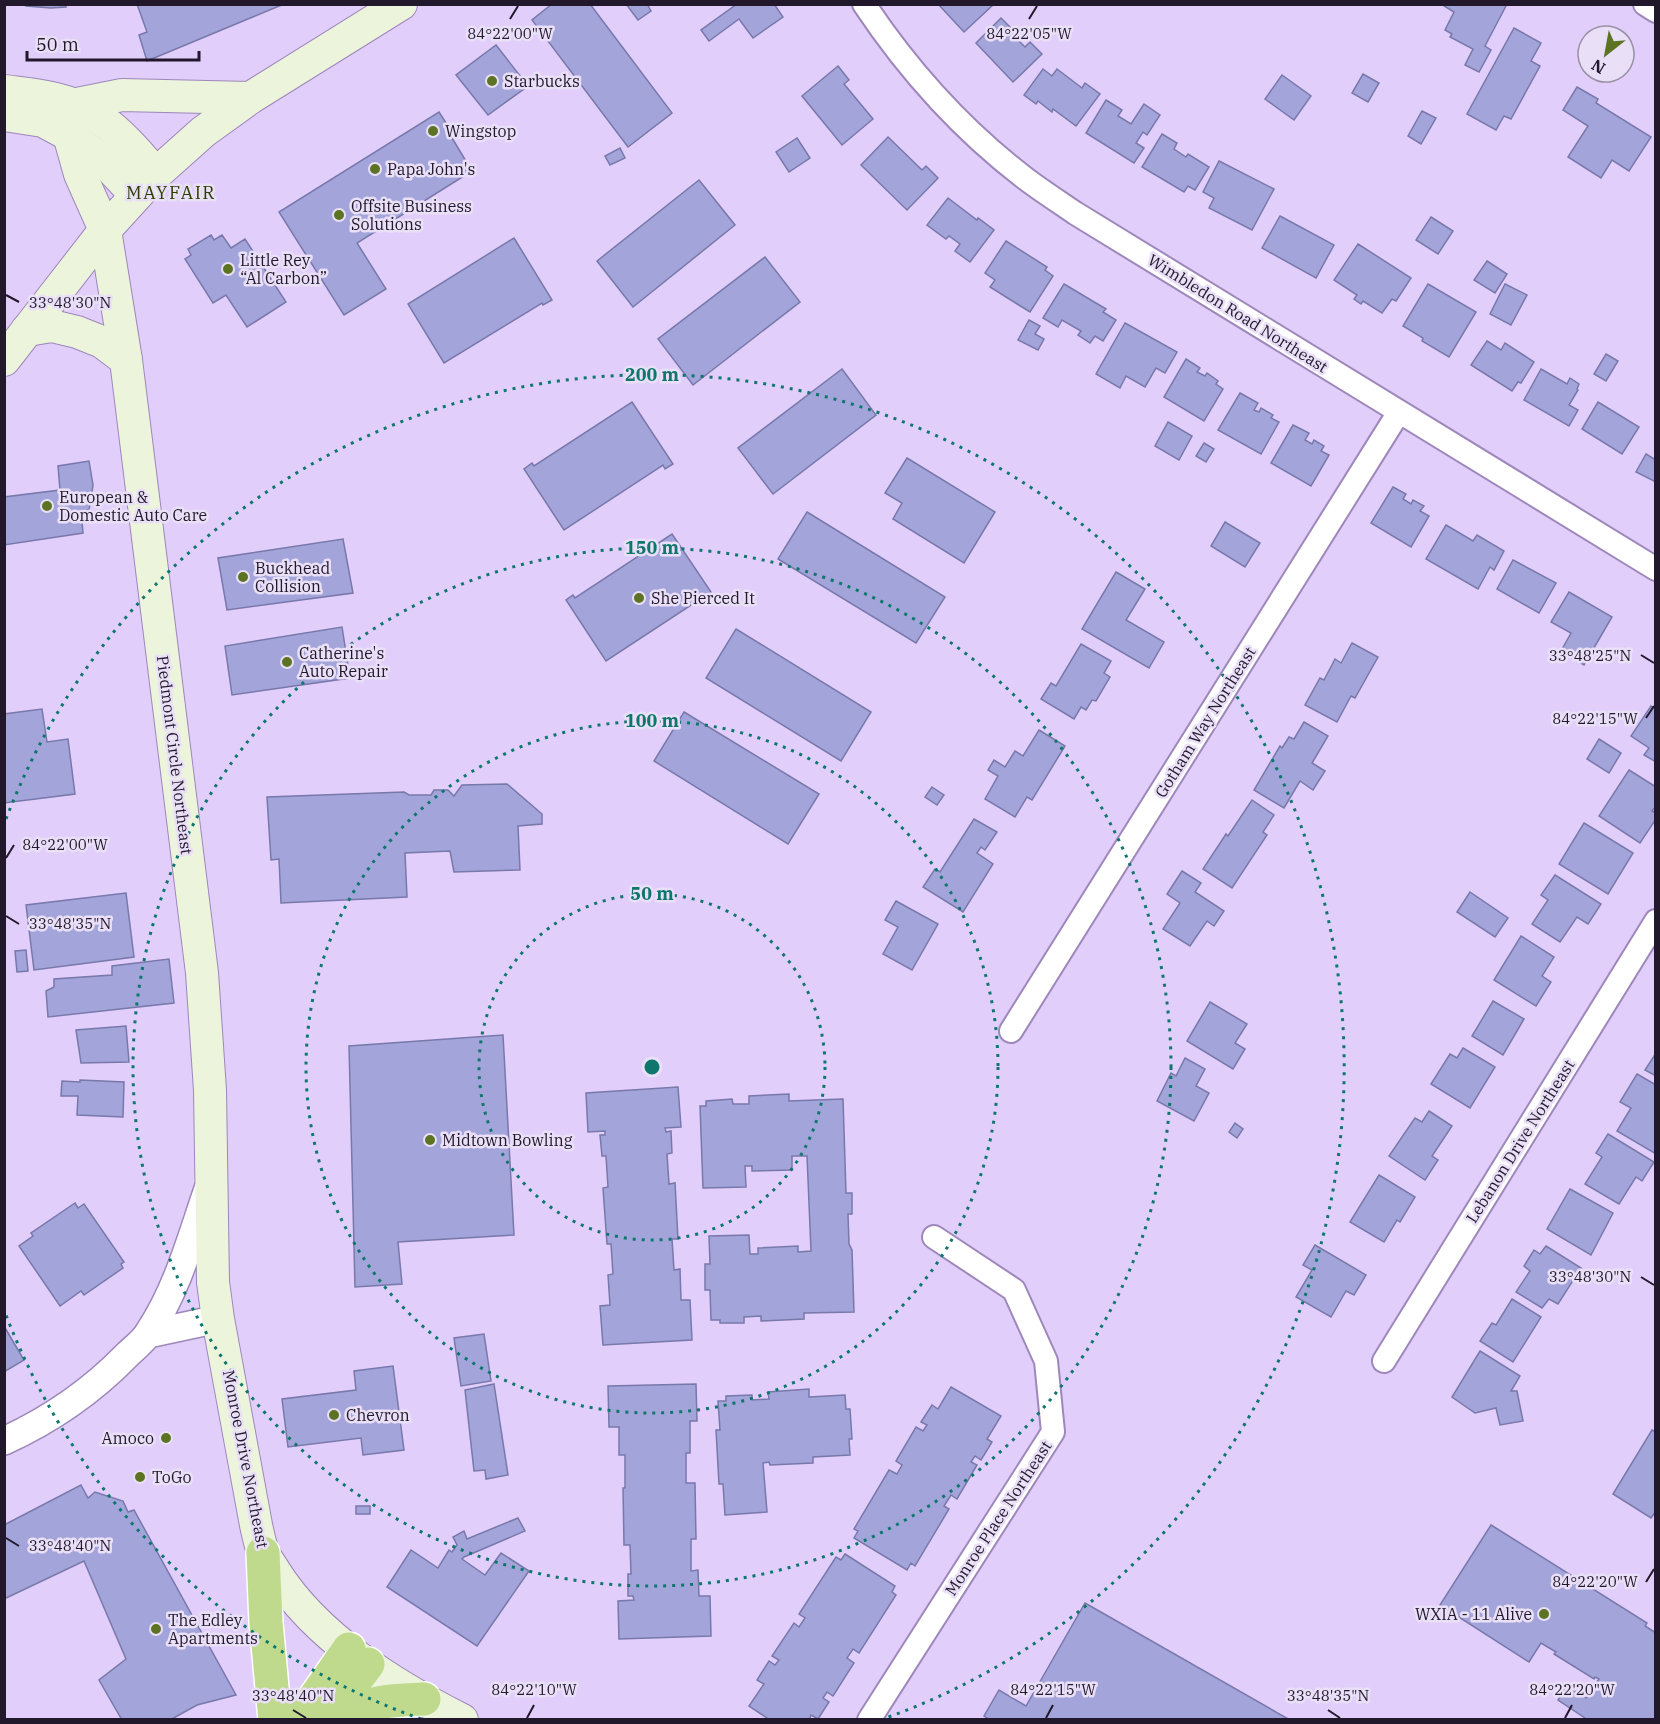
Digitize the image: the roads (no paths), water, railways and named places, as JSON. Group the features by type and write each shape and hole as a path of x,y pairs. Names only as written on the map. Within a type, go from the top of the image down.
{"highway":[{"path":"263,1553 266,1623 276,1719"},
{"path":"299,1719 358,1656"},
{"path":"331,1719 345,1695 358,1656"},
{"path":"331,1719 376,1703 423,1699"}],"main road":[{"path":"4,360 105,230 146,184 203,132 250,98 400,4"},
{"path":"4,91 52,98 70,120"},
{"path":"70,120 122,94 250,98"},
{"path":"4,115 43,121 70,120 92,113 107,122 132,146 146,184"},
{"name":"Piedmont Circle Northeast","path":"70,120 80,174 105,230 126,360 202,973 210,1090 213,1282 218,1319"},
{"path":"27,330 52,326 76,332 102,342 126,360"},
{"name":"Monroe Drive Northeast","path":"218,1319 263,1553 286,1589 306,1611 358,1656 423,1699 462,1719"}],"street":[{"name":"Wimbledon Road Northeast","path":"864,4 885,36 930,90 981,141 1025,178 1075,213 1656,569"},
{"path":"1645,4 1656,11"},
{"name":"Gotham Way Northeast","path":"1011,1031 1399,412"},
{"name":"Lebanon Drive Northeast","path":"1383,1361 1656,921"},
{"path":"4,1441 30,1429 72,1403 115,1368 148,1334 178,1279 212,1178"},
{"name":"Monroe Place Northeast","path":"869,1719 1053,1432 1046,1360 1014,1290 934,1237"},
{"path":"166,1301 183,1291 213,1282"},
{"path":"148,1334 218,1319"}],"place":[{"name":"Starbucks","path":"492,81"},
{"name":"Wingstop","path":"433,131"},
{"name":"Papa John's","path":"375,169"},
{"name":"Offsite Business Solutions","path":"339,215"},
{"name":"Little Rey “Al Carbon”","path":"228,269"},
{"name":"European & Domestic Auto Care","path":"47,506"},
{"name":"Buckhead Collision","path":"243,577"},
{"name":"She Pierced It","path":"639,598"},
{"name":"Catherine's Auto Repair","path":"287,662"},
{"name":"Midtown Bowling","path":"430,1140"},
{"name":"Chevron","path":"334,1415"},
{"name":"Amoco","path":"166,1438"},
{"name":"ToGo","path":"140,1477"},
{"name":"WXIA - 11 Alive","path":"1544,1614"},
{"name":"The Edley Apartments","path":"156,1629"}],"district":[{"name":"MAYFAIR","path":"171,192"}]}
